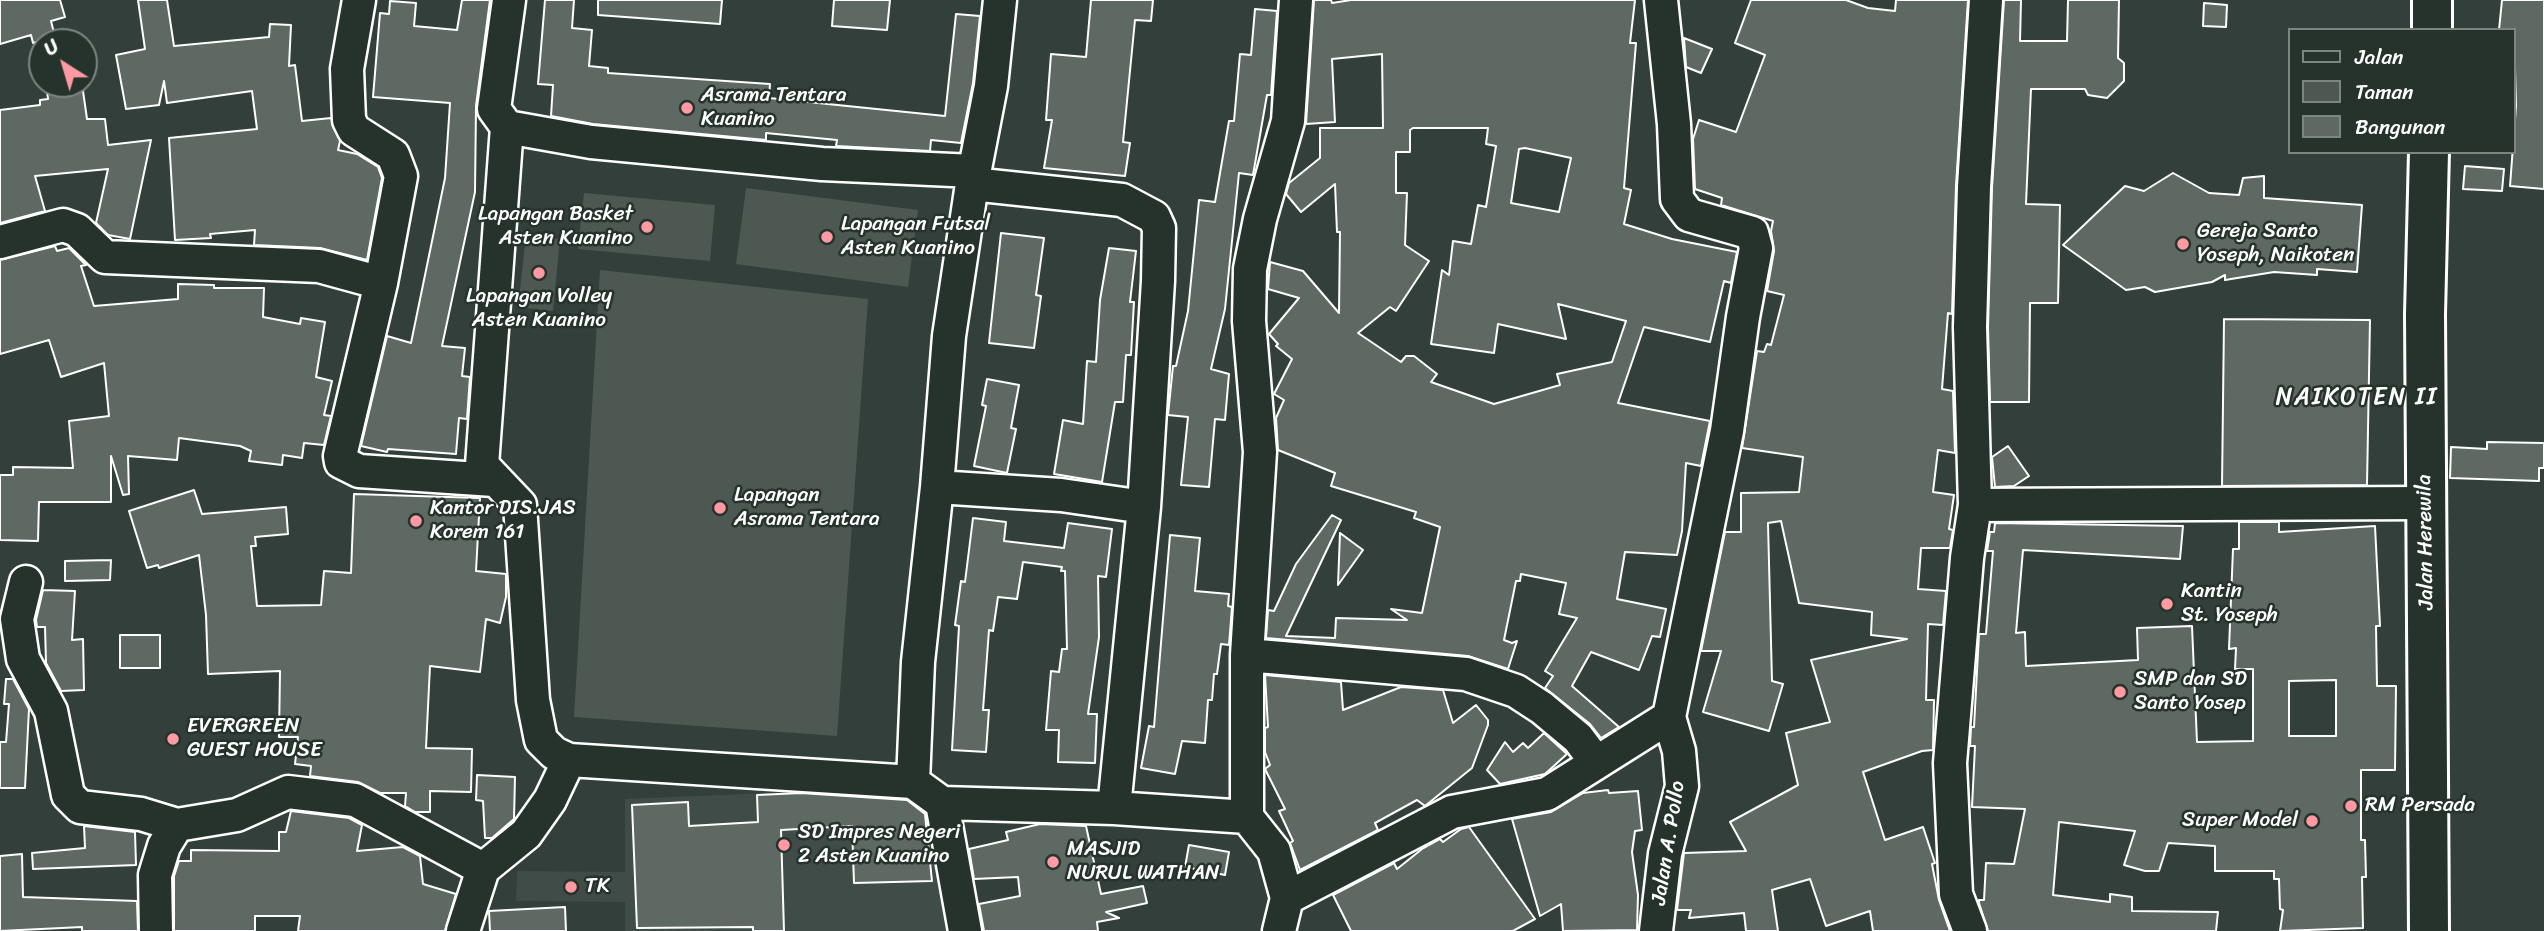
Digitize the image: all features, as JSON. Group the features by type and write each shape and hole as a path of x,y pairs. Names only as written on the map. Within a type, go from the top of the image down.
{"main road":[{"path":"2432,0 2432,28"},
{"name":"Jalan Herewila","path":"2429,154 2425,314 2429,931"}],"street":[{"path":"359,0 347,69 349,120 354,130 393,155 401,176 382,283 340,456 341,462 359,471 494,480"},
{"path":"509,0 494,109 507,127 481,453 482,465 520,505 537,727 541,740 569,761 914,782 942,803 1114,808 1247,817"},
{"path":"914,782 918,662 937,487 949,336 973,178 991,86 1000,0"},
{"path":"1279,931 1287,898 1274,851 1247,817 1247,655 1260,452 1249,321 1251,269 1260,219 1288,121 1296,0"},
{"name":"Jalan A. Pollo","path":"1656,931 1665,854 1682,786 1679,751 1669,717 1727,431 1756,240 1752,233 1689,215 1677,199 1661,0"},
{"path":"1970,931 1956,894 1950,763 1967,558 1975,505 1970,327 1974,187 1986,0"},
{"path":"507,127 591,142 973,178 1122,200 1154,217 1158,228 1158,281 1144,507 1114,808"},
{"path":"0,242 63,225 77,230 104,257 319,266 382,283"},
{"path":"937,487 1061,495 1144,507"},
{"path":"1975,505 2426,503"},
{"path":"26,582 18,619 21,647 31,676 51,712 72,802 80,807 141,814 177,825 237,814 288,792 355,800 483,869"},
{"path":"1247,655 1466,674 1516,691 1542,708 1578,738 1596,762"},
{"path":"1287,898 1452,813 1547,794 1669,717"},
{"path":"463,931 483,869 526,834 550,800 569,761"},
{"path":"942,803 965,931"},
{"path":"156,931 155,875 164,846 177,825"}],"shaded area":[{"name":"SD Impres Negeri 2 Asten Kuanino","path":"911,787 930,796 954,931 625,931 625,902 516,901 517,871 625,872 625,799"}],"green space":[{"name":"Lapangan Futsal Asten Kuanino","path":"746,188 918,210 908,287 736,264"},
{"name":"Lapangan Basket Asten Kuanino","path":"584,193 715,205 710,261 578,249"},
{"name":"Lapangan Volley Asten Kuanino","path":"526,236 560,239 553,311 518,307"},
{"name":"Lapangan Asrama Tentara","path":"600,270 868,299 837,736 574,717"}],"building":[{"path":"0,0 60,0 65,17 51,21 53,28 28,28 28,36 0,44"},
{"path":"138,0 167,0 174,46 269,37 270,24 291,25 289,66 295,65 302,121 331,118 340,141 338,150 357,154 378,167 382,178 367,260 320,248 254,245 255,230 210,234 211,238 175,240 169,138 257,129 252,91 167,103 164,81 159,105 126,109 116,55 145,49"},
{"path":"462,0 490,0 476,106 475,192 442,346 465,348 462,376 470,377 467,419 459,418 456,454 388,449 387,452 361,446 387,336 411,343 445,178 450,103 373,97 380,13 389,14 390,1 416,3 414,26 457,30"},
{"path":"545,0 574,0 572,28 592,30 589,66 608,68 608,73 770,84 769,98 945,116 956,14 980,16 973,83 961,143 931,140 930,151 836,146 837,140 766,133 766,140 593,124 551,116 553,85 538,84"},
{"name":"Asrama Tentara Kuanino","path":"598,0 722,0 720,24 598,15"},
{"name":"Asrama Tentara Kuanino","path":"834,0 890,0 887,30 832,26"},
{"path":"1091,0 1153,0 1151,21 1135,20 1123,142 1130,143 1125,176 1044,168 1052,120 1046,120 1051,54 1086,57"},
{"path":"1314,0 1331,0 1332,3 1351,0 1635,0 1630,43 1636,43 1624,188 1631,190 1624,224 1672,239 1737,252 1731,283 1724,281 1710,342 1644,327 1618,403 1710,421 1701,466 1686,463 1682,531 1677,555 1625,552 1617,599 1666,609 1660,637 1652,636 1639,670 1591,652 1572,686 1619,727 1601,738 1590,724 1545,688 1553,676 1545,671 1577,618 1559,614 1566,583 1521,574 1520,581 1516,581 1504,640 1512,643 1517,641 1508,669 1468,656 1266,638 1268,610 1274,611 1296,564 1332,515 1341,520 1286,636 1335,638 1336,618 1407,620 1391,609 1422,613 1440,527 1414,518 1416,512 1331,486 1335,473 1278,450 1276,418 1284,400 1274,394 1292,359 1276,346 1278,344 1269,334 1299,298 1268,289 1270,262 1303,271 1339,313 1340,232 1337,232 1335,184 1301,212 1286,194 1289,183 1320,158 1320,128 1383,128 1382,54 1332,59 1335,122 1306,124","holes":["1488,128 1486,144 1496,146 1486,207 1478,205 1471,244 1453,241 1449,275 1442,270 1431,344 1494,353 1498,324 1566,339 1558,304 1626,321 1612,362 1557,374 1560,385 1494,404 1431,382 1437,374 1414,356 1406,356 1401,362 1358,333 1390,307 1396,311 1429,261 1405,245 1407,193 1396,193 1396,152 1410,152 1410,130","1519,149 1571,158 1559,212 1511,203"]},
{"path":"1751,0 1846,0 1868,8 1895,11 1896,0 1968,0 1956,186 1952,314 1948,313 1942,389 1953,391 1955,453 1938,450 1933,492 1954,495 1949,529 1953,530 1950,548 1921,548 1918,589 1946,591 1943,625 1928,624 1926,700 1934,700 1933,750 1922,751 1863,772 1885,840 1923,827 1935,863 1932,864 1939,900 1950,931 1873,931 1870,911 1826,926 1810,879 1772,890 1778,931 1746,931 1744,913 1689,918 1691,910 1677,910 1684,853 1746,851 1730,822 1798,785 1786,733 1830,722 1811,660 1907,639 1871,635 1872,612 1799,603 1781,521 1768,523 1772,681 1783,684 1769,731 1703,712 1721,651 1701,651 1725,532 1741,532 1741,493 1799,492 1803,457 1742,448 1757,351 1764,352 1767,344 1771,345 1784,295 1767,291 1774,251 1771,231 1773,221 1721,205 1722,198 1695,189 1693,139 1699,120 1736,132 1765,55 1735,43"},
{"path":"2004,0 2021,0 2020,41 2067,41 2068,0 2119,0 2118,58 2124,63 2124,81 2107,98 2088,95 2085,89 2031,89 2026,204 2060,205 2058,303 2030,303 2029,402 1990,402 1988,327 1992,188"},
{"path":"2502,0 2544,0 2544,189 2510,186 2512,154 2516,154 2516,28 2499,28"},
{"path":"2204,3 2227,5 2226,27 2203,26"},
{"path":"1255,9 1277,11 1271,95 1267,95 1253,175 1239,173 1225,309 1211,369 1229,374 1225,420 1215,419 1209,487 1181,485 1188,417 1168,415 1173,366 1176,366 1188,311 1199,200 1215,202 1229,121 1234,121 1240,54 1251,55"},
{"path":"1684,38 1712,49 1701,73 1686,67"},
{"path":"84,98 87,119 105,119 108,145 151,140 130,239 108,235 96,223 108,169 35,176 45,211 0,223 0,110 40,105 40,100"},
{"path":"2465,166 2504,169 2502,191 2463,189"},
{"name":"Gereja Santo Yoseph, Naikoten","path":"2173,173 2209,193 2239,195 2243,178 2264,176 2264,198 2362,205 2357,272 2317,269 2317,275 2274,272 2225,280 2225,275 2212,282 2155,292 2145,287 2126,290 2063,245 2125,186 2144,191"},
{"path":"1001,233 1044,238 1036,295 1041,296 1034,348 989,343"},
{"path":"55,246 57,251 69,248 86,265 81,266 94,306 178,299 178,284 214,285 214,288 264,288 263,317 300,324 301,318 325,322 316,377 332,381 324,415 331,416 324,445 304,443 302,458 283,455 282,465 249,461 251,451 240,446 179,438 177,460 128,456 129,494 123,495 111,456 111,502 39,502 38,541 0,540 0,475 13,475 13,467 73,468 69,421 109,416 104,363 61,377 49,340 0,354 0,260"},
{"path":"1109,248 1136,251 1130,302 1134,302 1131,355 1126,355 1123,402 1115,402 1102,482 1054,474 1063,420 1083,424 1087,361 1096,362 1100,300"},
{"path":"2224,319 2370,320 2367,485 2222,486"},
{"path":"987,379 1019,385 1011,428 1016,429 1007,473 974,466 986,406 982,405"},
{"path":"2487,442 2544,443 2544,468 2539,468 2539,481 2450,478 2451,447 2487,449"},
{"path":"2008,446 2029,476 2014,486 1995,487 1992,457"},
{"path":"194,490 202,514 286,507 288,534 255,537 256,546 251,546 257,606 321,605 324,571 351,573 354,494 480,498 476,571 506,574 506,597 500,623 486,619 480,672 430,666 426,748 472,749 471,792 430,791 430,812 415,812 405,806 406,793 380,793 358,782 310,776 311,766 295,764 298,737 279,737 280,671 208,674 206,615 199,555 159,568 158,565 147,568 129,511"},
{"path":"973,518 1006,522 1004,541 1064,548 1068,523 1112,529 1106,577 1098,576 1099,637 1088,714 1097,714 1095,763 1058,762 1059,730 1046,730 1051,671 1059,672 1062,649 1067,649 1065,571 1061,571 1062,567 1023,562 1017,599 998,597 993,631 989,630 983,710 989,710 986,752 952,750 959,626 955,625 961,581 965,582"},
{"path":"2239,522 2279,522 2279,532 2375,526 2380,626 2376,626 2377,686 2396,686 2395,770 2361,770 2361,840 2365,840 2366,877 2362,877 2363,928 2280,931 2283,910 2280,909 2279,879 2274,879 2274,871 2215,871 2215,846 2168,843 2159,871 2145,871 2124,865 2135,831 2059,822 2053,895 2110,902 2110,894 2132,897 2132,911 2218,912 2216,931 1988,931 1979,903 1979,900 1984,900 1986,863 2014,864 2025,809 1972,807 1975,746 1970,746 1971,727 1974,727 1979,634 1986,634 1993,551 1987,551 1990,532 1994,532 1995,523 2183,526 2180,559 2023,550 2016,633 2025,632 2026,666 2138,660 2137,628 2192,626 2197,742 2253,741 2253,669 2235,669 2236,648 2229,649 2233,549 2239,549","holes":["2336,680 2336,736 2289,736 2289,681"]},
{"path":"1340,533 1363,550 1338,585"},
{"path":"1170,535 1200,538 1195,591 1229,594 1228,606 1232,607 1229,645 1221,644 1217,674 1214,674 1212,700 1208,700 1205,743 1182,741 1175,774 1141,768 1149,726 1154,727"},
{"path":"111,560 110,580 65,581 65,561"},
{"path":"43,590 75,591 72,640 83,639 84,690 61,691 46,663 45,627 37,627 36,620"},
{"path":"120,635 160,635 160,668 120,668"},
{"path":"1265,675 1341,682 1343,710 1401,687 1443,690 1453,723 1476,705 1488,720 1488,725 1472,768 1425,806 1417,800 1375,823 1378,830 1300,870 1290,843 1293,841 1279,811 1285,809 1265,769 1270,765 1265,752 1265,728 1268,727"},
{"path":"6,679 13,679 29,709 25,788 0,788 0,742 6,742 9,704 4,704"},
{"path":"1544,733 1567,754 1545,774 1500,784 1487,770 1505,742 1513,752 1523,743 1528,748"},
{"path":"477,775 515,777 514,819 492,838 485,838 483,801 476,800"},
{"path":"1608,790 1609,793 1638,791 1642,830 1635,831 1632,852 1638,895 1637,930 1563,931 1561,904 1540,916 1512,819 1551,812 1583,793"},
{"path":"801,793 907,800 925,814 932,881 854,883 852,826 781,830 784,931 753,931 753,927 637,928 632,805 688,802 689,826 758,822 757,795"},
{"path":"291,811 349,818 362,825 357,851 403,847 420,856 423,884 456,894 445,931 298,931 300,916 255,916 255,931 174,931 174,876 179,861 191,861 191,850 279,851 279,832 286,832"},
{"path":"1040,824 1086,826 1101,894 1143,886 1147,903 1106,912 1119,918 1097,922 1098,931 984,931 979,904 1020,896 1018,877 974,879 969,849 1008,840 1006,832"},
{"path":"84,826 135,832 136,865 33,869 32,853 85,848"},
{"path":"1469,827 1535,919 1513,931 1351,931 1333,895 1394,863 1397,869 1422,849 1440,839 1443,842 1461,829"},
{"path":"1189,845 1229,852 1225,875 1185,867"},
{"path":"22,854 23,897 137,901 138,931 82,931 82,927 0,931 0,856"},
{"path":"565,907 566,931 490,931 489,911"}],"place":[{"name":"Asrama Tentara Kuanino","path":"687,108"},
{"name":"Lapangan Basket Asten Kuanino","path":"647,227"},
{"name":"Lapangan Futsal Asten Kuanino","path":"827,237"},
{"name":"Gereja Santo Yoseph, Naikoten","path":"2183,244"},
{"name":"Lapangan Volley Asten Kuanino","path":"539,273"},
{"name":"Lapangan Asrama Tentara","path":"720,508"},
{"name":"Kantor DIS.JAS Korem 161","path":"416,521"},
{"name":"Kantin St. Yoseph","path":"2167,604"},
{"name":"SMP dan SD Santo Yosep","path":"2120,692"},
{"name":"EVERGREEN GUEST HOUSE","path":"173,739"},
{"name":"RM Persada","path":"2351,806"},
{"name":"Super Model","path":"2312,821"},
{"name":"SD Impres Negeri 2 Asten Kuanino","path":"784,845"},
{"name":"MASJID NURUL WATHAN","path":"1053,862"},
{"name":"TK","path":"571,887"}],"district":[{"name":"NAIKOTEN II","path":"2357,398"}]}
